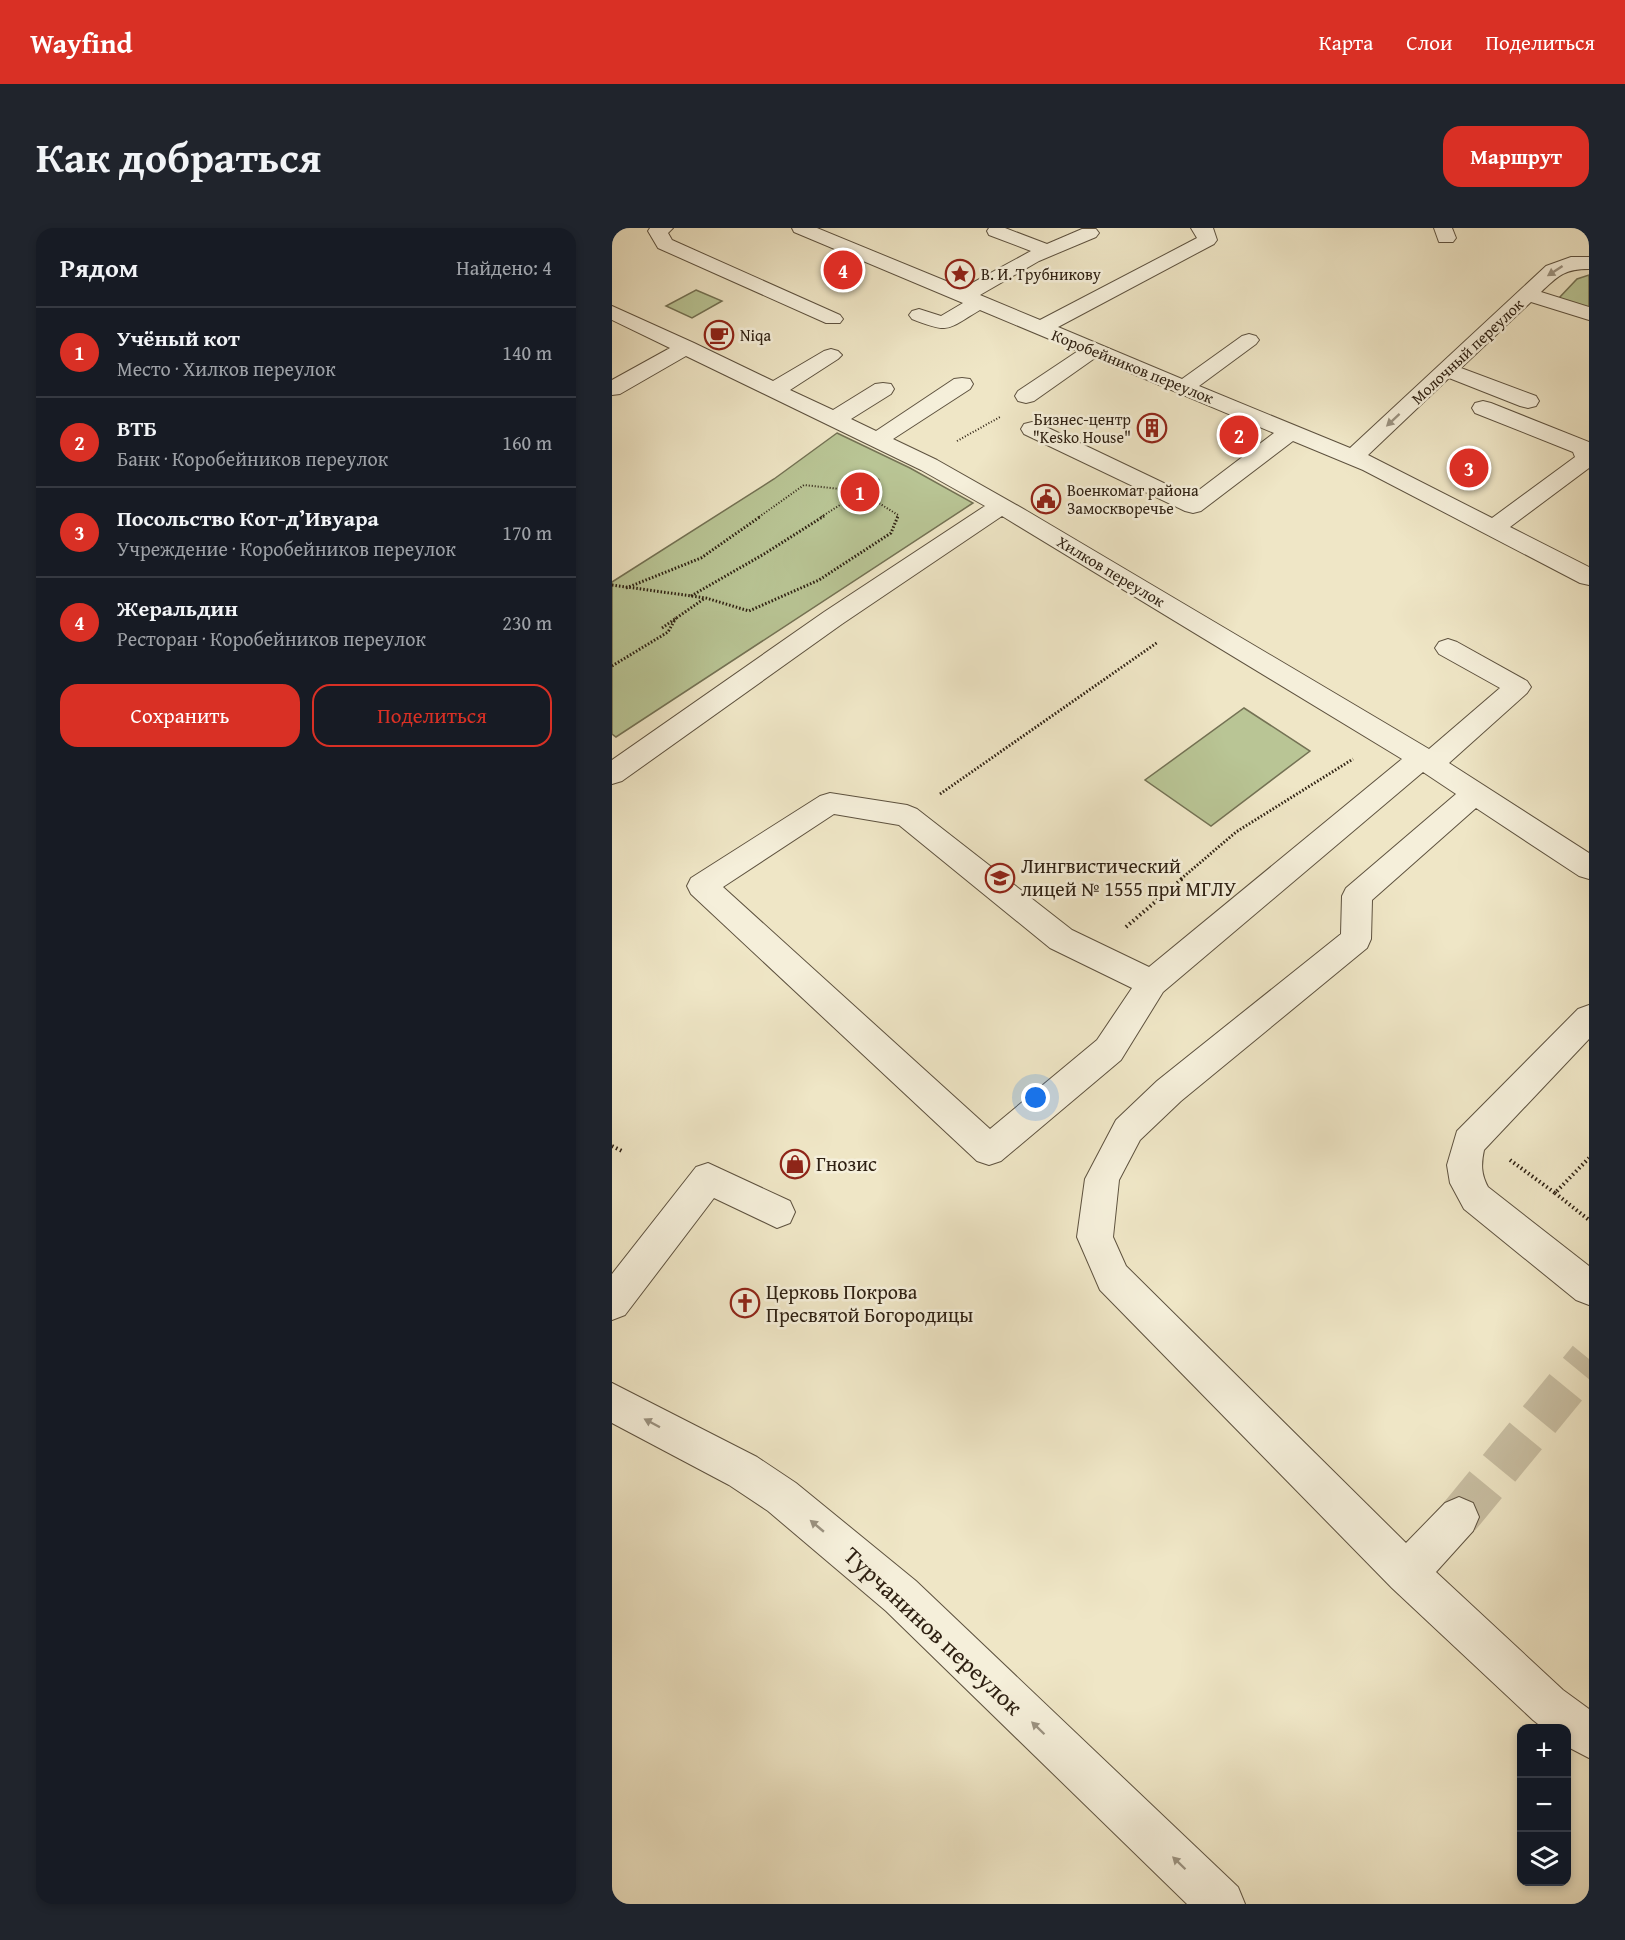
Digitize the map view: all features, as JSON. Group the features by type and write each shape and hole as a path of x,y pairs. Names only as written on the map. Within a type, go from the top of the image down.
{"street":[{"path":"664,228 657,231 665,244 833,319"},
{"name":"Коробейников переулок","path":"801,228 832,233 972,299 1353,457 1495,527 1589,577"},
{"path":"1041,328 1207,240 1206,231 1200,228"},
{"path":"996,231 1047,250"},
{"path":"919,315 942,324 972,299 1032,257 1089,233"},
{"name":"Молочный переулок","path":"1353,457 1559,266 1589,262"},
{"path":"1528,294 1589,314"},
{"name":"Хилков переулок","path":"612,312 929,465 1426,761 1589,868"},
{"path":"1184,387 1249,340"},
{"path":"612,389 687,348"},
{"path":"1026,396 1094,350"},
{"path":"774,390 831,356"},
{"path":"1447,370 1535,404"},
{"path":"878,439 962,384"},
{"path":"835,419 883,389"},
{"path":"1483,408 1583,448 1587,459 1495,527"},
{"path":"1032,429 1193,506 1291,431"},
{"path":"615,768 1001,506"},
{"path":"1152,983 1061,939 907,816 830,803 702,886 989,1150 1109,1050 1152,983 1518,687 1448,648"},
{"path":"1475,793 1357,896 1356,939 1169,1091 1128,1130 1102,1179 1095,1237 1113,1278 1407,1573 1548,1705 1589,1736"},
{"path":"1589,1018 1469,1142 1463,1161 1465,1182 1476,1198 1589,1288"},
{"path":"612,1303 708,1178 777,1212"},
{"name":"Турчанинов переулок","path":"612,1402 743,1471 791,1504 901,1596 1221,1904"},
{"path":"1407,1573 1459,1517"}],"path":[{"path":"625,588 701,558 804,485 849,489 858,485 868,486 872,493 869,497 860,500 851,498 847,492 849,489"},
{"path":"612,585 706,598 749,611 819,580 891,533 898,515 869,497"},
{"path":"691,596 764,555 851,498"},
{"path":"662,628 706,598"},
{"path":"612,666 668,632 676,618"},
{"path":"907,816 1163,638"},
{"path":"1093,955 1236,832 1358,755"},
{"path":"1476,1136 1555,1192 1589,1220"},
{"path":"612,1146 622,1151"},
{"path":"1555,1192 1589,1158"}],"green space":[{"path":"1589,275 1589,309 1559,298 1577,279"},
{"path":"696,290 722,301 692,318 666,306"},
{"path":"837,433 910,468 973,503 616,737 612,734 612,582 774,479"},
{"path":"1244,708 1310,751 1211,826 1145,780"}],"tunnel":[{"path":"1459,1517 1589,1359"}],"place":[{"name":"Жеральдин","path":"843,270"},
{"name":"В. И. Трубникову","path":"960,274"},
{"name":"Niqa","path":"719,335"},
{"name":"Бизнес-центр \"Kesko House\"","path":"1152,428"},
{"name":"ВТБ","path":"1239,435"},
{"name":"Посольство Кот-д’Ивуара","path":"1469,468"},
{"name":"Учёный кот","path":"860,492"},
{"name":"Военкомат района Замоскворечье","path":"1046,499"},
{"name":"Лингвистический лицей № 1555 при МГЛУ","path":"1000,878"},
{"name":"Гнозис","path":"795,1164"},
{"name":"Церковь Покрова Пресвятой Богородицы","path":"745,1303"}]}
